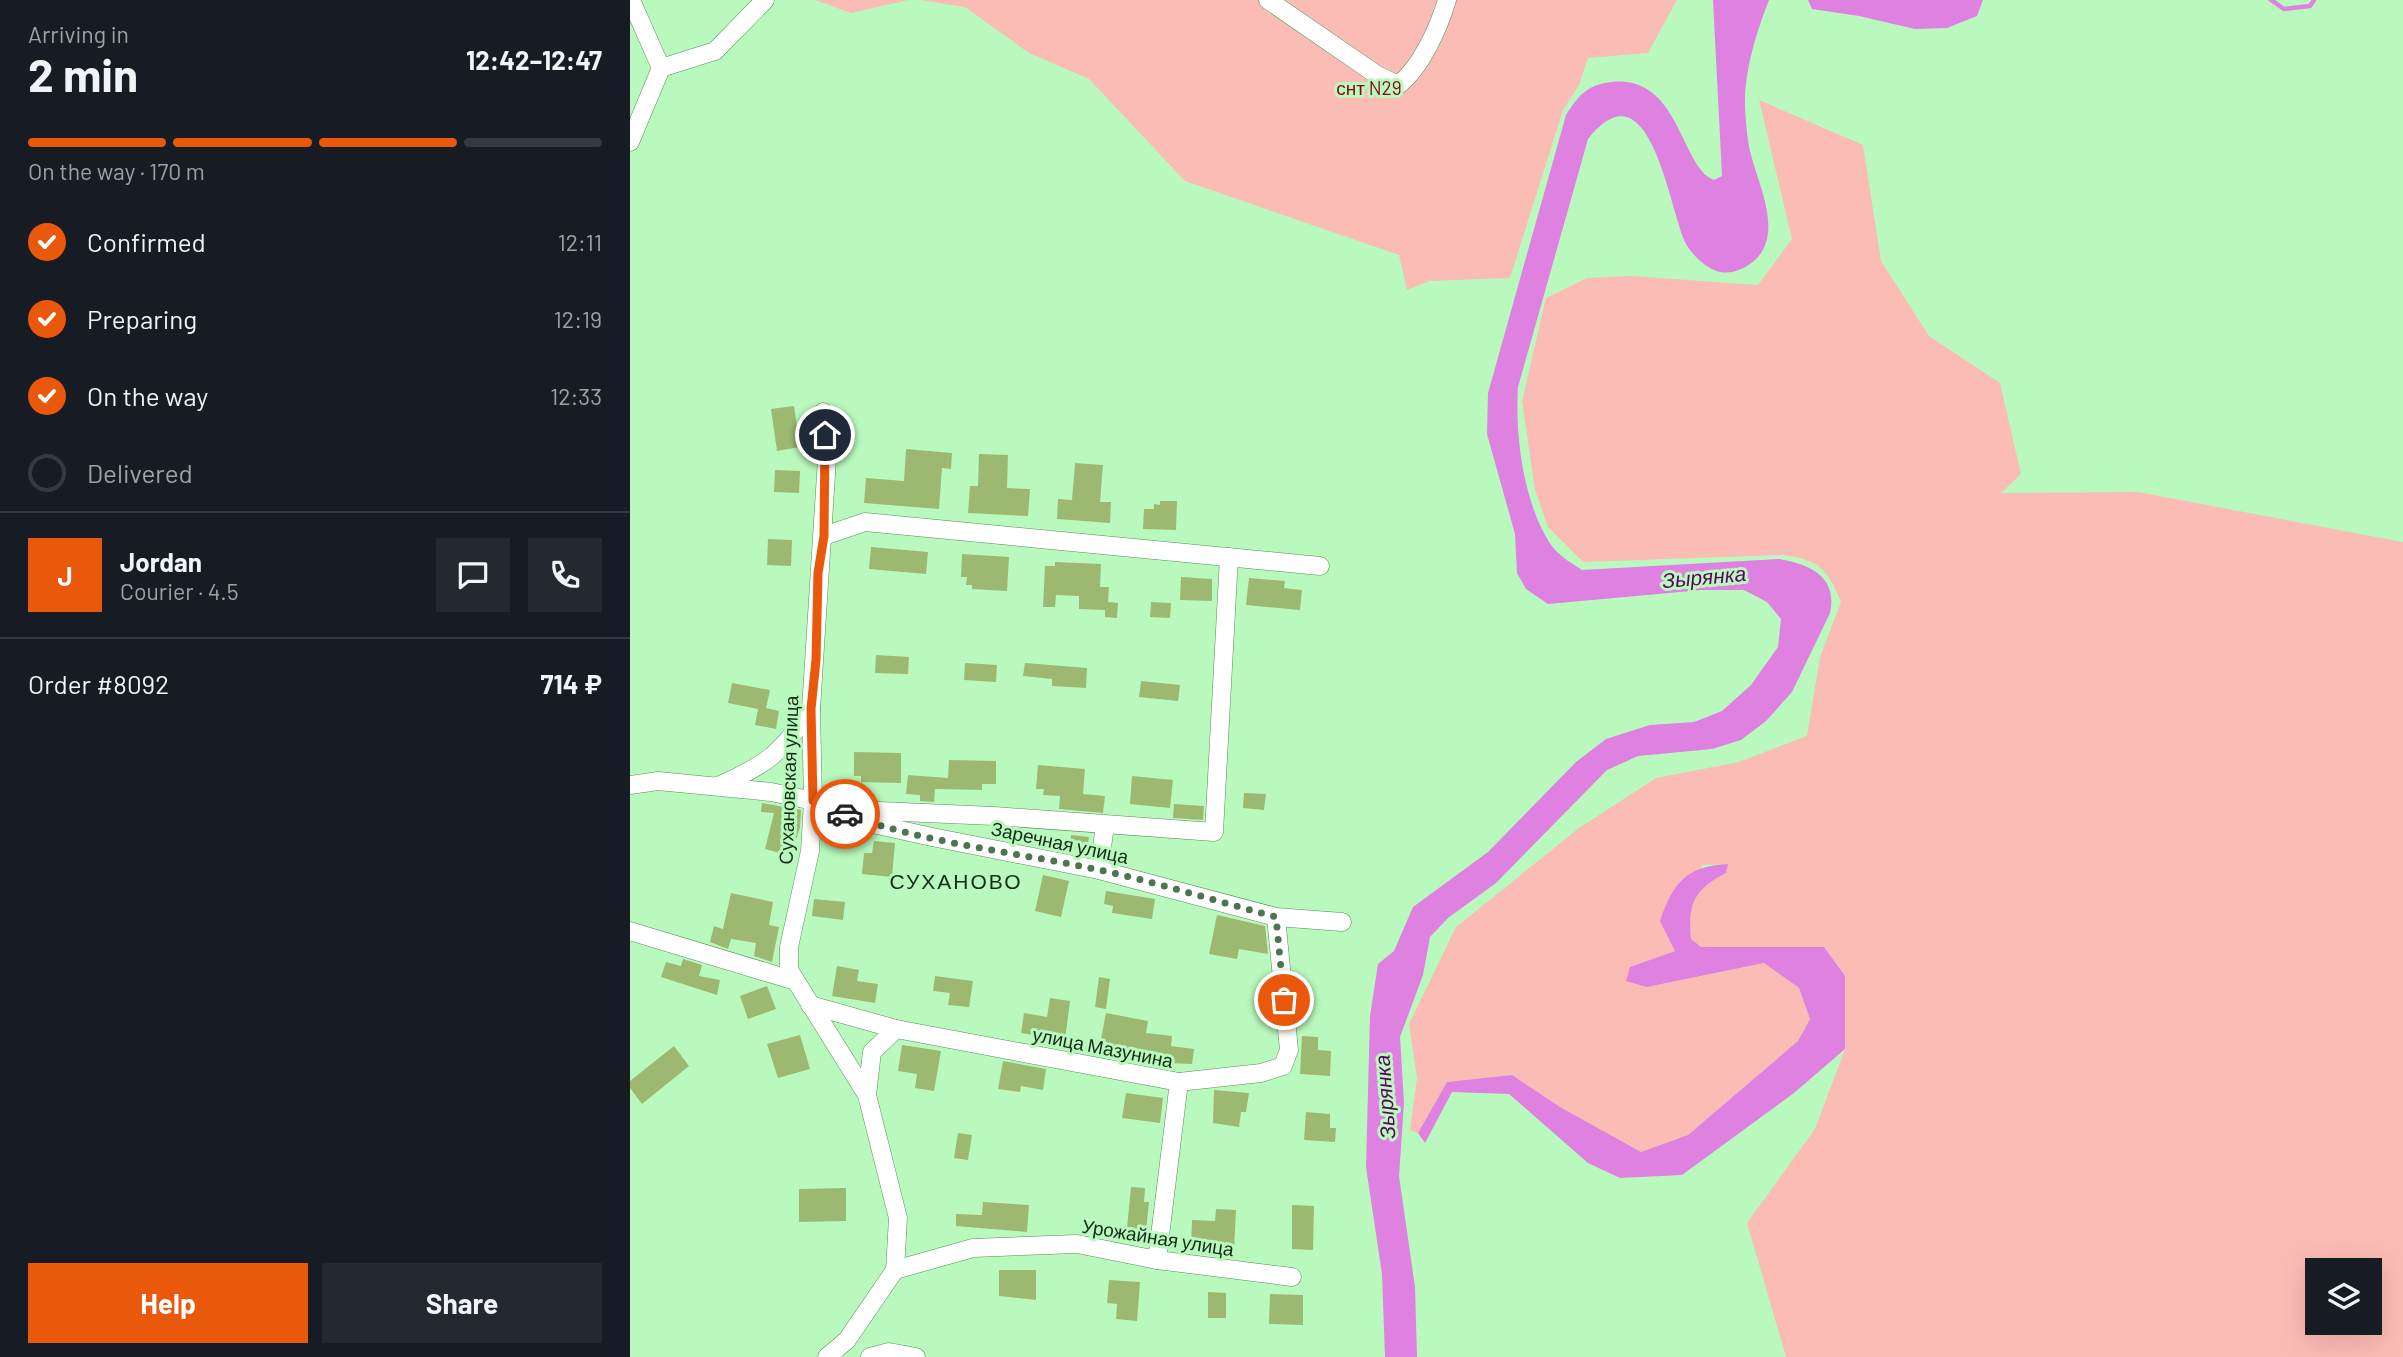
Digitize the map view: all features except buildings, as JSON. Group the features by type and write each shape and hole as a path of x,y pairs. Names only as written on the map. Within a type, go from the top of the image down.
{"street":[{"path":"630,142 661,68 631,0"},
{"path":"661,68 715,51 765,0"},
{"path":"1268,0 1377,75 1398,85 1407,78 1441,20 1447,0"},
{"name":"Сухановская улица","path":"792,980 789,947 810,851 813,801 811,709 827,459 823,412"},
{"path":"824,536 865,522 1320,566"},
{"name":"Заречная улица","path":"630,785 658,781 718,786 771,792 856,810 995,816 1214,832 1229,557"},
{"path":"718,786 759,768 787,745 811,709"},
{"name":"Заречная улица","path":"813,801 873,824 1099,870 1276,917 1342,922"},
{"path":"1099,870 1105,825"},
{"name":"улица Мазунина","path":"810,1005 896,1029 1179,1082 1261,1073 1283,1066 1289,1050 1276,917"},
{"path":"630,931 792,980 867,1095 898,1218 895,1270 847,1340 827,1357"},
{"path":"867,1095 872,1052 896,1029"},
{"path":"1157,1260 1179,1082"},
{"name":"Урожайная улица","path":"895,1270 973,1248 1077,1244 1157,1260 1292,1277"},
{"path":"870,1357 889,1352 916,1357"}],"green space":[{"path":"815,0 908,0 851,13"},
{"name":"снт N29","path":"920,0 1677,0 1648,53 1588,58 1579,85 1563,110 1510,278 1429,281 1407,290 1399,255 1185,181 1089,79 1029,53 965,7"},
{"path":"1759,100 1863,145 1881,261 1929,336 2000,383 2021,474 2001,493 2138,492 2403,542 2403,1357 1786,1357 1747,1223 1815,1129 1845,1049 1845,976 1725,948 1700,947 1691,939 1690,916 1695,899 1706,885 1726,873 1727,864 1702,865 1675,951 1631,967 1647,987 1764,963 1799,988 1810,1019 1798,1041 1688,1135 1641,1152 1560,1107 1512,1075 1447,1082 1418,1133 1410,1130 1417,1078 1409,1024 1456,927 1579,828 1656,778 1739,762 1807,736 1820,657 1841,602 1821,568 1806,560 1783,555 1583,562 1548,527 1535,490 1522,401 1546,298 1587,278 1631,276 1758,285 1792,239"}],"water":[{"name":"Зырянка","path":"1713,0 1769,0 1752,53 1745,94 1750,151 1767,210 1767,240 1761,253 1743,268 1724,272 1709,268 1695,256 1685,242 1663,172 1641,127 1626,117 1609,120 1588,139 1518,387 1518,426 1523,467 1533,507 1549,542 1582,570 1779,559 1801,564 1826,581 1830,590 1830,613 1792,692 1766,721 1741,740 1712,749 1638,756 1607,770 1496,883 1448,918 1430,937 1423,975 1400,1037 1404,1103 1399,1176 1415,1287 1417,1357 1385,1357 1382,1274 1366,1167 1370,1016 1378,964 1394,951 1413,907 1488,852 1576,762 1606,739 1650,725 1694,722 1722,711 1751,685 1778,647 1781,619 1767,602 1744,590 1702,590 1548,604 1526,589 1517,573 1515,534 1487,434 1488,393 1566,115 1580,97 1590,88 1611,82 1634,83 1651,92 1665,106 1703,172 1714,180 1722,176"},
{"path":"1808,0 1983,0 1977,16 1947,28 1915,29 1812,9"},
{"path":"1728,864 1726,873 1706,886 1695,899 1691,916 1691,939 1701,947 1824,947 1845,976 1845,1049 1794,1093 1682,1175 1620,1178 1588,1163 1509,1094 1452,1092 1425,1143 1418,1133 1447,1082 1512,1075 1560,1107 1641,1152 1688,1135 1798,1041 1810,1019 1799,988 1764,963 1647,987 1626,981 1630,967 1675,951 1660,921 1676,887 1683,879 1701,868"}],"waterway":[{"path":"2271,0 2284,9 2310,6 2314,0"}],"way so far":[{"path":"845,814 873,824 1099,870 1276,917 1284,1000"}],"district":[{"name":"СУХАНОВО","path":"956,880"}],"route":[{"path":"825,435 827,459 824,536 818,573 816,660 811,709 813,801 845,814"}]}
